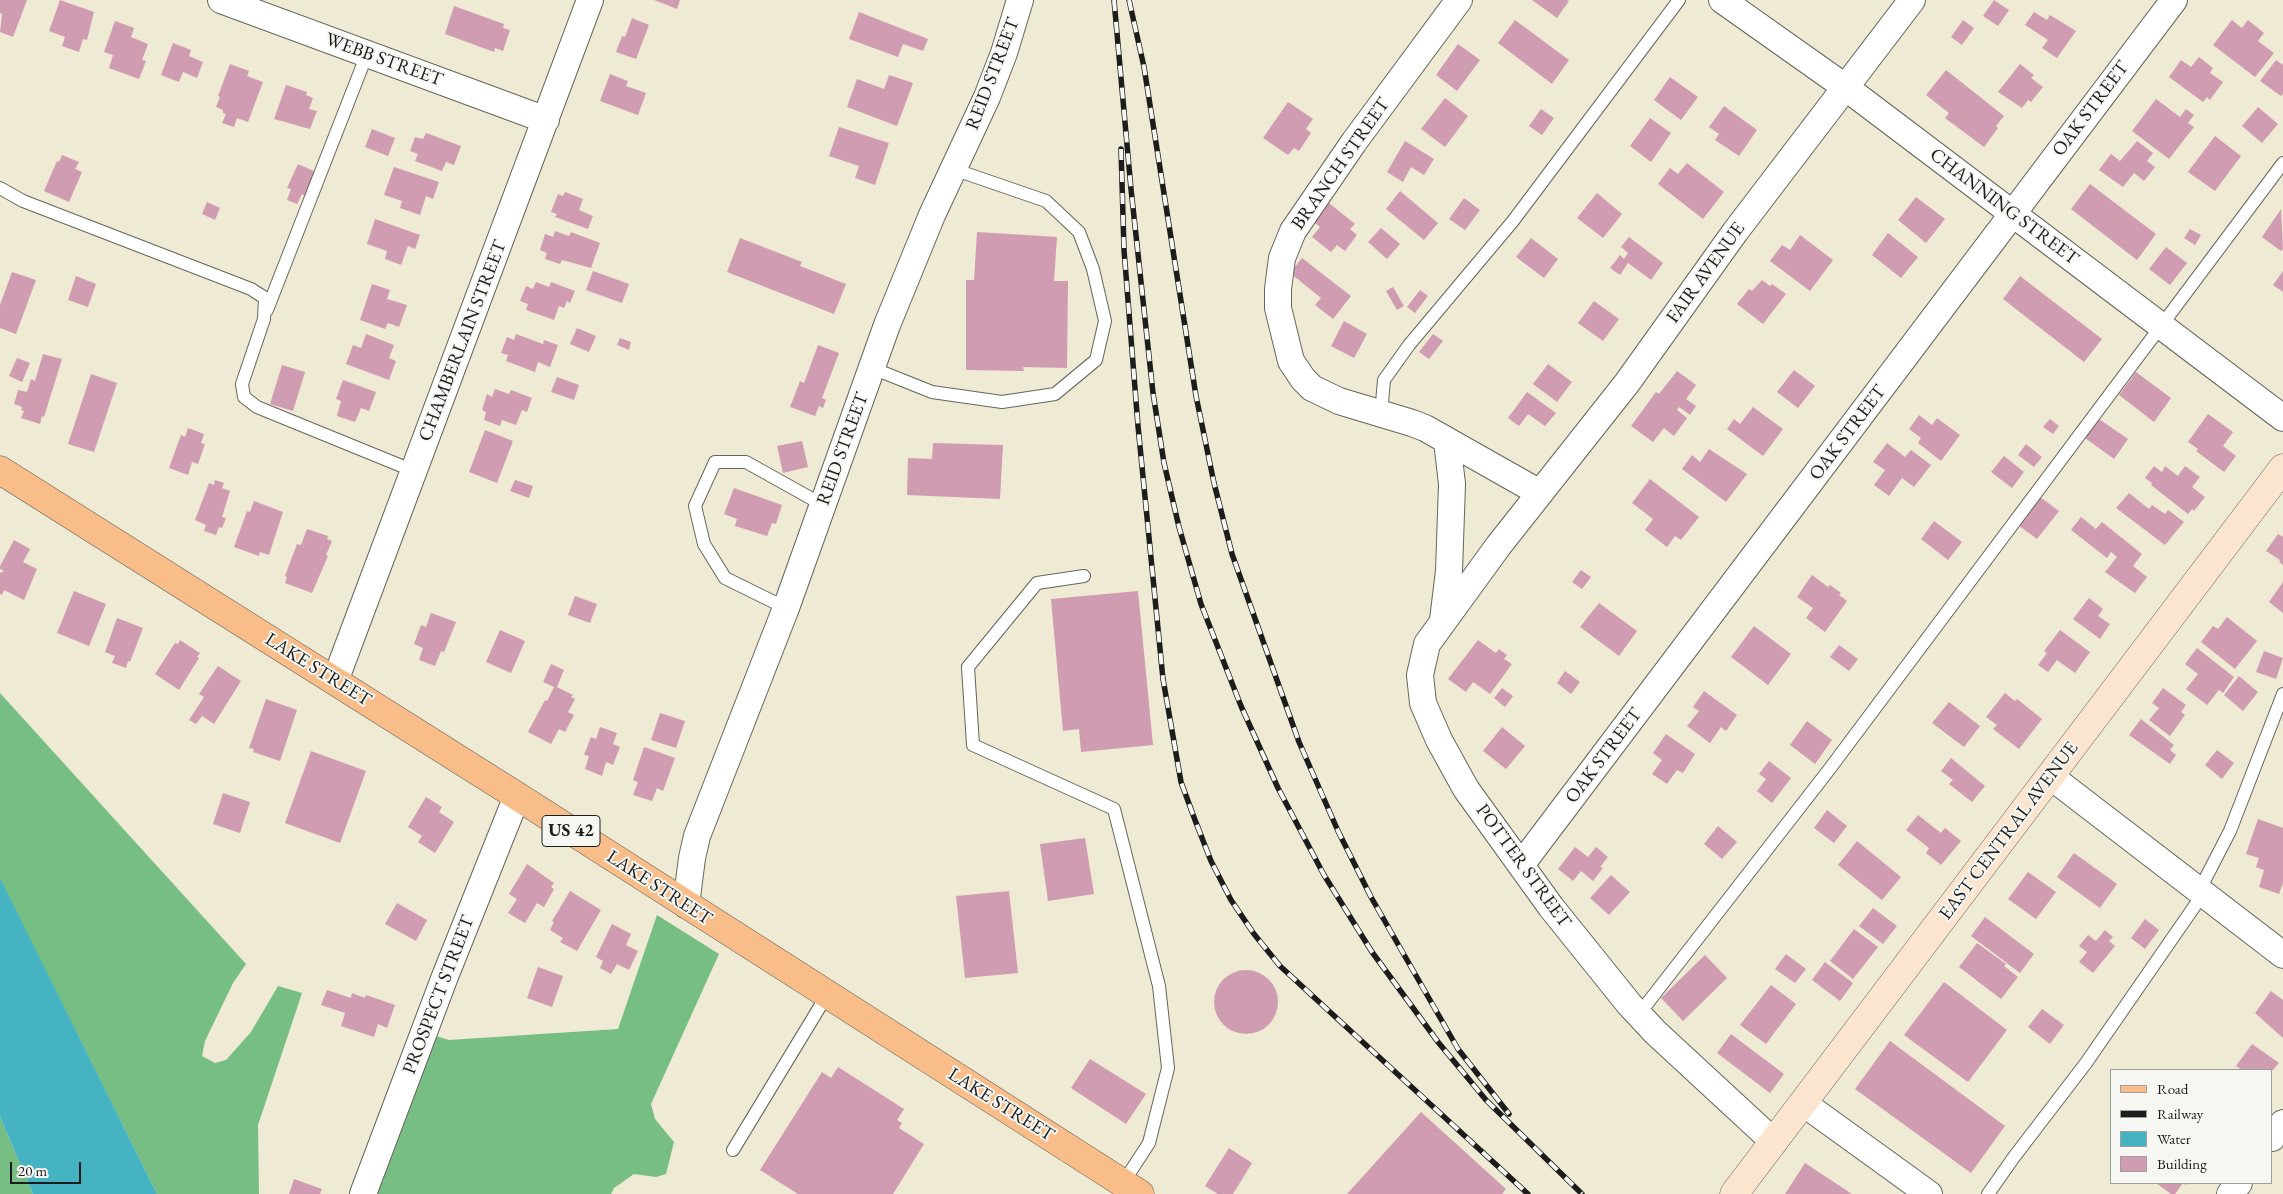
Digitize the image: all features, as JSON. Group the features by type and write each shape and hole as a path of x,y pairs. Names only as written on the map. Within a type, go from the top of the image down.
{"main road":[{"name":"EAST CENTRAL AVENUE","path":"1734,1194 2283,468"},
{"name":"LAKE STREET","path":"0,470 517,796 1132,1189"}],"street":[{"name":"WEBB STREET","path":"221,0 546,120"},
{"name":"CHAMBERLAIN STREET","path":"335,681 590,0"},
{"name":"REID STREET","path":"686,905 697,836 786,608 872,368 926,231 987,97 1004,53 1020,0"},
{"name":"BRANCH STREET","path":"1459,0 1348,150 1293,230 1282,258 1278,289 1278,308 1291,361 1303,379 1319,393 1339,402 1412,423 1540,493"},
{"name":"CHANNING STREET","path":"1722,0 1845,87 2283,418"},
{"name":"FAIR AVENUE","path":"1499,545 1627,384 1736,232 1912,0"},
{"name":"OAK STREET","path":"1520,865 2174,0"},
{"path":"1443,622 1449,571 1452,484 1447,441"},
{"name":"POTTER STREET","path":"1499,545 1427,644 1421,661 1420,675 1423,703 1439,740 1466,789 1520,865 1551,907 1639,1014 1774,1142"},
{"path":"2050,776 2283,955"},
{"name":"PROSPECT STREET","path":"364,1194 444,979 517,796"},
{"path":"1803,1103 1929,1194"},
{"path":"2273,1137 2283,1123"},
{"path":"2230,1194 2238,1184"}],"lane":[{"path":"1381,414 1384,380 1409,345 1513,220 1679,0"},
{"path":"368,54 264,319 242,384 244,397 257,407 414,471"},
{"path":"1639,1014 1828,771 2283,162"},
{"path":"872,368 932,392 1002,402 1055,394 1096,360 1105,321 1093,269 1080,232 1046,201 953,169"},
{"path":"0,188 23,201 251,289 265,298 264,319"},
{"path":"786,608 725,578 704,544 695,506 715,462 746,462 823,505"},
{"path":"1084,576 1037,584 968,667 973,745 1114,809 1159,986 1168,1068 1149,1143 1132,1189"},
{"path":"1988,1194 2086,1063 2201,892 2230,831 2283,694"},
{"path":"733,1150 827,995"}],"green space":[{"path":"0,693 246,964 233,983 205,1041 202,1056 215,1063 226,1060 251,1032 278,986 302,993 258,1125 259,1194 157,1194 0,879"},
{"path":"657,915 719,954 651,1104 655,1119 674,1142 666,1174 656,1177 634,1174 614,1188 611,1194 370,1194 430,1034 449,1040 618,1029"},
{"path":"0,1117 33,1194 0,1194"}],"water":[{"path":"0,879 157,1194 33,1194 0,1117"}],"building":[{"path":"0,0 27,0 13,37 0,32 2,14 0,13"},
{"path":"60,0 94,12 87,40 83,39 79,52 62,46 65,37 49,31"},
{"path":"654,0 680,0 677,9"},
{"path":"1532,0 1567,0 1569,1 1557,18"},
{"path":"1994,0 2009,10 1998,26 1983,16"},
{"path":"454,6 504,24 503,28 510,30 503,51 495,48 494,52 445,34"},
{"path":"859,12 928,39 923,51 903,44 898,57 849,39"},
{"path":"2034,12 2047,20 2050,15 2076,31 2057,58 2042,48 2048,40 2025,25"},
{"path":"632,18 649,25 636,59 616,52 622,36 625,37"},
{"path":"1515,20 1569,60 1552,84 1498,43"},
{"path":"1963,20 1974,28 1962,45 1951,37"},
{"path":"2232,20 2242,28 2248,20 2264,33 2258,41 2274,53 2255,77 2213,45"},
{"path":"115,21 134,28 131,37 148,44 142,60 146,61 139,79 109,68 113,55 104,52"},
{"path":"173,43 191,50 189,56 203,62 197,78 183,72 179,82 161,75"},
{"path":"1458,44 1480,60 1457,91 1436,75"},
{"path":"2199,57 2213,68 2210,73 2223,82 2210,100 2207,97 2203,102 2169,77 2181,60 2191,67"},
{"path":"2276,60 2283,65 2283,94 2281,96 2260,81"},
{"path":"230,64 249,71 247,76 263,82 248,122 237,118 234,127 222,123 226,114 223,113 223,110 216,107 220,97 218,96"},
{"path":"2020,64 2034,75 2031,78 2043,87 2031,102 2028,100 2022,108 1998,92"},
{"path":"1946,70 2004,116 1984,147 1945,118 1949,113 1926,95"},
{"path":"610,74 628,81 626,86 646,93 638,115 600,101"},
{"path":"889,75 913,83 897,126 847,107 857,79 884,89"},
{"path":"1670,77 1698,97 1681,120 1654,100"},
{"path":"286,85 307,92 306,95 313,98 309,109 317,111 310,129 274,119"},
{"path":"1445,98 1468,116 1445,147 1421,129"},
{"path":"2156,99 2180,117 2186,109 2194,115 2188,123 2194,127 2169,159 2132,131"},
{"path":"1288,102 1313,119 1306,129 1311,133 1299,151 1294,148 1288,155 1263,138"},
{"path":"1724,106 1757,130 1739,156 1715,140 1719,134 1709,127"},
{"path":"2258,107 2278,124 2262,143 2242,126"},
{"path":"1541,109 1554,118 1542,135 1529,126"},
{"path":"1650,118 1671,133 1651,162 1630,146"},
{"path":"839,127 889,143 875,185 855,178 859,166 829,156"},
{"path":"372,129 395,138 388,156 365,147"},
{"path":"426,133 461,146 454,165 446,162 442,171 415,161 418,154 410,151 415,137 423,139"},
{"path":"2215,136 2241,156 2215,191 2188,172"},
{"path":"1405,141 1434,159 1424,175 1411,167 1403,182 1387,172"},
{"path":"2137,141 2153,153 2147,161 2155,167 2144,181 2134,173 2123,187 2099,170 2111,154 2120,161"},
{"path":"62,155 79,162 75,169 82,172 69,202 44,191 57,161 59,162"},
{"path":"1687,163 1724,192 1703,219 1658,184 1670,168 1678,174"},
{"path":"298,164 316,172 305,196 302,194 297,204 287,200 291,189 287,188"},
{"path":"394,167 439,182 433,199 426,196 420,215 400,208 402,201 384,195"},
{"path":"2090,184 2156,234 2137,260 2071,209"},
{"path":"1400,191 1438,223 1424,240 1386,209"},
{"path":"565,192 583,199 579,210 593,216 588,229 555,217 557,214 551,212 558,194 563,196"},
{"path":"1597,193 1622,214 1603,238 1577,218"},
{"path":"1916,197 1945,219 1926,243 1898,220"},
{"path":"1464,198 1480,210 1465,230 1449,219"},
{"path":"207,202 220,208 215,220 202,214"},
{"path":"1329,203 1355,224 1350,229 1357,235 1345,251 1337,245 1331,252 1312,237 1320,227 1313,221"},
{"path":"2281,209 2283,249 2281,251 2262,237"},
{"path":"375,219 420,235 415,249 408,246 401,265 385,259 387,251 367,244"},
{"path":"1381,228 1400,244 1387,259 1368,242"},
{"path":"2190,229 2201,235 2195,245 2184,238"},
{"path":"555,231 569,236 571,232 600,243 591,268 562,260 560,264 545,259 547,253 540,250 545,234 553,237"},
{"path":"977,232 1057,237 1054,281 1068,281 1067,368 1023,367 1024,371 966,370 966,280 974,280"},
{"path":"1888,233 1918,257 1901,278 1872,255"},
{"path":"1800,235 1833,260 1810,291 1770,261 1782,245 1790,250"},
{"path":"1629,237 1663,263 1651,280 1628,263 1620,275 1610,268 1620,255 1624,259 1628,253 1621,247"},
{"path":"740,238 802,262 800,266 846,284 834,314 727,272"},
{"path":"1531,238 1558,259 1544,278 1516,257"},
{"path":"2166,247 2187,263 2170,285 2149,269"},
{"path":"1302,258 1351,296 1333,319 1315,305 1321,298 1290,273"},
{"path":"593,271 629,284 622,303 586,290"},
{"path":"2283,271 2283,292 2273,285"},
{"path":"12,272 36,280 16,334 0,328 0,305"},
{"path":"76,276 96,284 88,307 68,300"},
{"path":"2020,276 2102,339 2084,362 2003,299"},
{"path":"1762,280 1770,286 1772,284 1786,294 1763,324 1737,304 1749,289 1752,291"},
{"path":"536,282 549,287 551,282 575,291 570,303 567,301 564,308 559,306 554,320 526,310 528,304 520,301 526,286 533,289"},
{"path":"372,284 390,290 387,299 407,305 399,327 388,323 385,329 360,320"},
{"path":"1393,287 1404,306 1397,310 1386,291"},
{"path":"1420,290 1428,296 1415,313 1407,307"},
{"path":"1594,301 1619,319 1603,341 1578,323"},
{"path":"1344,321 1367,334 1354,358 1331,346"},
{"path":"577,328 596,336 589,352 570,344"},
{"path":"366,334 394,345 389,358 396,361 389,380 346,364 353,345 361,348"},
{"path":"516,334 543,344 544,340 558,345 550,367 538,362 535,372 506,361 508,355 501,353 507,337 514,340"},
{"path":"1433,334 1443,341 1429,359 1419,352"},
{"path":"620,338 631,342 629,350 617,345"},
{"path":"818,345 839,353 822,398 826,400 823,408 819,406 815,416 790,407 800,381 804,383"},
{"path":"43,354 62,359 44,417 42,416 40,424 21,418 24,411 21,410 22,407 14,404 18,390 27,392 31,379 35,381"},
{"path":"17,358 30,363 22,382 9,376"},
{"path":"1548,364 1572,382 1557,402 1533,384"},
{"path":"282,365 305,372 293,411 270,404"},
{"path":"1794,370 1815,386 1798,408 1777,392"},
{"path":"1677,371 1696,385 1686,399 1696,406 1690,415 1679,407 1677,410 1687,418 1674,436 1664,428 1653,442 1631,426 1656,392 1659,394"},
{"path":"2136,372 2171,398 2154,422 2119,395"},
{"path":"91,374 117,383 94,452 68,444"},
{"path":"557,377 579,385 574,400 551,392"},
{"path":"343,380 376,392 369,411 361,408 355,422 337,416 341,401 336,399"},
{"path":"495,389 509,394 511,390 532,398 527,412 522,410 516,425 502,420 500,426 484,420 486,412 482,410 487,394 492,397"},
{"path":"1527,392 1556,413 1545,426 1528,414 1519,426 1508,418"},
{"path":"1753,407 1783,429 1763,456 1727,429 1734,419 1740,424"},
{"path":"2208,414 2233,432 2223,446 2236,456 2224,472 2196,451 2198,449 2188,442"},
{"path":"1919,415 1932,425 1937,418 1960,435 1941,461 1918,443 1921,438 1909,429"},
{"path":"2050,419 2059,426 2053,434 2043,427"},
{"path":"2099,419 2128,439 2114,459 2085,438"},
{"path":"188,428 204,434 201,443 205,444 198,464 192,462 188,475 169,468 181,435 185,437"},
{"path":"485,430 513,441 497,483 469,472"},
{"path":"802,441 808,467 783,473 777,446"},
{"path":"933,443 1003,445 1000,499 907,495 908,458 932,459"},
{"path":"1887,443 1905,457 1911,450 1931,465 1914,487 1902,478 1889,496 1874,485 1885,470 1873,462"},
{"path":"2026,444 2042,457 2034,467 2018,455"},
{"path":"1709,449 1747,474 1726,502 1682,469 1692,455 1700,462"},
{"path":"2004,456 2024,472 2012,488 1991,472"},
{"path":"2154,466 2162,472 2165,466 2178,476 2185,466 2200,477 2192,487 2205,497 2194,511 2192,509 2188,514 2151,485 2152,483 2145,478"},
{"path":"1650,479 1699,517 1681,540 1675,536 1667,547 1645,530 1653,519 1632,503"},
{"path":"215,480 224,483 222,488 230,491 222,517 226,518 222,528 219,527 216,535 204,531 206,525 195,520 209,483 214,485"},
{"path":"515,480 533,486 529,498 510,491"},
{"path":"734,488 782,505 776,524 772,523 767,536 735,526 737,519 724,514"},
{"path":"2129,493 2149,509 2152,505 2165,514 2168,510 2184,522 2165,545 2116,508"},
{"path":"2040,497 2059,511 2037,539 2018,525"},
{"path":"254,501 283,512 269,555 260,552 259,556 234,547 247,511 250,512"},
{"path":"2081,517 2096,529 2102,522 2142,554 2133,566 2147,577 2135,593 2105,572 2117,557 2111,552 2107,558 2071,530"},
{"path":"1934,521 1962,542 1948,560 1921,539"},
{"path":"307,529 328,536 327,539 332,541 326,555 328,556 312,593 285,583 287,577 285,576 297,544 301,545"},
{"path":"2278,534 2283,537 2283,565 2279,562 2280,560 2266,551"},
{"path":"14,540 30,549 23,562 37,569 24,600 4,590 2,595 0,594 0,573 4,571 0,569 0,566"},
{"path":"1581,570 1591,577 1582,589 1572,582"},
{"path":"1812,575 1828,587 1830,585 1841,593 1839,595 1847,601 1825,632 1806,618 1813,608 1797,597"},
{"path":"2283,582 2283,613 2269,602"},
{"path":"74,591 106,604 89,646 57,633"},
{"path":"1138,591 1153,745 1081,752 1079,729 1063,731 1051,599"},
{"path":"575,596 597,604 590,623 568,615"},
{"path":"2089,598 2103,609 2098,616 2110,624 2100,639 2073,619"},
{"path":"1599,603 1637,631 1619,656 1580,627"},
{"path":"431,613 456,622 444,652 441,651 435,666 419,660 423,648 414,644 421,625 426,627"},
{"path":"2227,617 2257,641 2235,669 2201,642 2213,626 2218,629"},
{"path":"117,618 143,628 126,668 112,663 115,656 105,652"},
{"path":"1754,626 1791,654 1768,685 1731,657"},
{"path":"500,630 525,641 511,673 486,662"},
{"path":"2060,630 2090,652 2075,673 2057,660 2048,672 2038,665 2047,653 2044,651"},
{"path":"180,640 200,653 197,657 199,658 179,690 155,674 175,643 178,644"},
{"path":"1478,640 1496,653 1499,649 1507,655 1504,659 1512,664 1490,694 1473,682 1466,692 1448,679"},
{"path":"1839,645 1858,659 1849,671 1830,657"},
{"path":"2197,648 2234,677 2223,693 2219,690 2207,705 2186,689 2198,674 2185,664"},
{"path":"2264,651 2283,658 2276,679 2256,672"},
{"path":"551,664 564,670 557,687 573,695 571,697 575,699 568,712 574,715 565,732 559,729 551,744 528,732 554,687 543,682"},
{"path":"218,666 241,681 214,724 202,716 196,724 189,720 204,697 199,694"},
{"path":"1565,671 1580,682 1571,694 1557,683"},
{"path":"2239,676 2258,692 2243,711 2224,695"},
{"path":"1502,688 1513,696 1505,707 1494,698"},
{"path":"2163,688 2186,705 2181,712 2185,715 2170,736 2149,720 2159,708 2152,703"},
{"path":"1704,691 1737,715 1726,731 1721,727 1710,743 1687,726 1699,711 1693,707"},
{"path":"2005,693 2015,701 2017,699 2042,719 2019,749 1993,729 1997,725 1986,717"},
{"path":"266,699 297,710 280,761 253,752 254,749 249,748"},
{"path":"1949,702 1980,726 1964,747 1932,723"},
{"path":"660,713 685,721 676,748 651,740"},
{"path":"2141,719 2174,745 2170,750 2176,755 2170,764 2129,735"},
{"path":"1807,721 1832,740 1815,764 1790,745"},
{"path":"600,727 617,733 613,744 620,747 613,765 606,762 602,776 585,769 589,756 584,755 591,737 596,739"},
{"path":"1502,727 1525,746 1506,769 1483,751"},
{"path":"1666,734 1695,754 1683,773 1677,770 1667,784 1652,774 1662,760 1653,753"},
{"path":"644,747 675,758 663,791 657,788 652,801 633,795 638,782 633,780"},
{"path":"2217,750 2234,763 2222,779 2205,765"},
{"path":"311,751 366,771 340,843 285,823"},
{"path":"1951,758 1985,786 1972,802 1949,784 1953,780 1941,771"},
{"path":"1769,761 1791,778 1772,803 1757,791 1766,779 1759,774"},
{"path":"223,793 250,802 240,833 213,824"},
{"path":"426,797 442,807 439,812 454,822 435,853 418,842 422,836 408,827"},
{"path":"1827,810 1847,826 1834,843 1814,828"},
{"path":"1918,815 1941,833 1945,828 1961,841 1941,865 1926,853 1929,848 1906,830"},
{"path":"2258,819 2283,828 2283,883 2279,894 2259,887 2264,870 2256,867 2259,858 2246,854"},
{"path":"1718,826 1737,842 1722,859 1704,844"},
{"path":"1085,838 1094,894 1048,901 1040,844"},
{"path":"1857,841 1901,877 1882,900 1838,865"},
{"path":"1575,847 1588,857 1596,847 1608,857 1600,867 1603,868 1593,881 1581,871 1573,881 1558,869"},
{"path":"2074,853 2117,884 2100,908 2057,877"},
{"path":"527,864 554,883 551,887 554,889 544,907 537,903 525,923 508,913 517,899 509,894"},
{"path":"2028,872 2056,892 2036,919 2008,899"},
{"path":"1611,875 1630,892 1609,915 1590,898"},
{"path":"570,891 601,910 577,951 560,942 563,938 550,930 554,922 552,921"},
{"path":"1009,891 1018,973 965,978 956,896"},
{"path":"397,903 427,920 416,941 385,924"},
{"path":"1873,908 1897,926 1883,944 1859,926"},
{"path":"1985,917 2034,954 2020,973 1971,936"},
{"path":"2145,919 2159,930 2145,949 2131,938"},
{"path":"612,924 631,934 626,945 638,951 629,970 617,964 611,974 600,968 603,961 596,957"},
{"path":"1854,929 1878,947 1853,979 1830,961"},
{"path":"2105,930 2113,937 2109,941 2115,946 2093,973 2079,962 2087,952 2079,946 2088,935 2096,941"},
{"path":"1977,943 2006,964 2004,966 2018,977 2001,999 1959,967"},
{"path":"1786,954 1806,969 1795,983 1775,969"},
{"path":"1705,955 1727,978 1683,1021 1661,998"},
{"path":"1825,962 1853,983 1840,1001 1812,980"},
{"path":"538,967 563,976 552,1007 527,998"},
{"path":"1246,970 1264,976 1272,984 1278,1002 1272,1020 1264,1028 1246,1034 1228,1028 1220,1020 1214,1002 1220,984 1228,976"},
{"path":"1944,982 2007,1030 1968,1082 1904,1035"},
{"path":"1771,985 1796,1004 1766,1044 1740,1025"},
{"path":"327,990 351,998 352,993 365,998 366,995 395,1005 387,1028 378,1024 374,1037 341,1026 345,1013 321,1005"},
{"path":"2271,991 2283,1000 2283,1038 2255,1013"},
{"path":"2042,1009 2064,1025 2050,1044 2028,1027"},
{"path":"1731,1034 1784,1074 1770,1093 1717,1053"},
{"path":"1890,1041 2005,1126 1971,1173 1855,1089"},
{"path":"2252,1044 2279,1063 2273,1070 2240,1069 2236,1066"},
{"path":"1090,1059 1146,1094 1126,1124 1071,1088"},
{"path":"838,1067 904,1109 897,1120 902,1123 899,1128 924,1144 893,1194 798,1194 760,1170 822,1072 831,1078"},
{"path":"1421,1112 1506,1189 1502,1194 1347,1194"},
{"path":"1229,1148 1252,1163 1233,1194 1218,1194 1205,1186"},
{"path":"1805,1163 1852,1194 1785,1194"},
{"path":"294,1179 322,1189 320,1194 289,1194"},
{"path":"2157,1184 2182,1184 2175,1194 2171,1194"}],"railway":[{"path":"1114,0 1131,189 1153,393 1164,463 1179,527 1201,604 1241,706 1278,788 1324,875 1372,952 1438,1042 1486,1100 1582,1194"},
{"path":"1129,0 1144,67 1196,396 1214,483 1232,554 1299,742 1338,831 1371,897 1458,1049 1509,1114"},
{"path":"1121,149 1124,250 1138,426 1163,679 1181,782 1195,820 1211,861 1231,900 1254,934 1280,966 1528,1194"}]}
